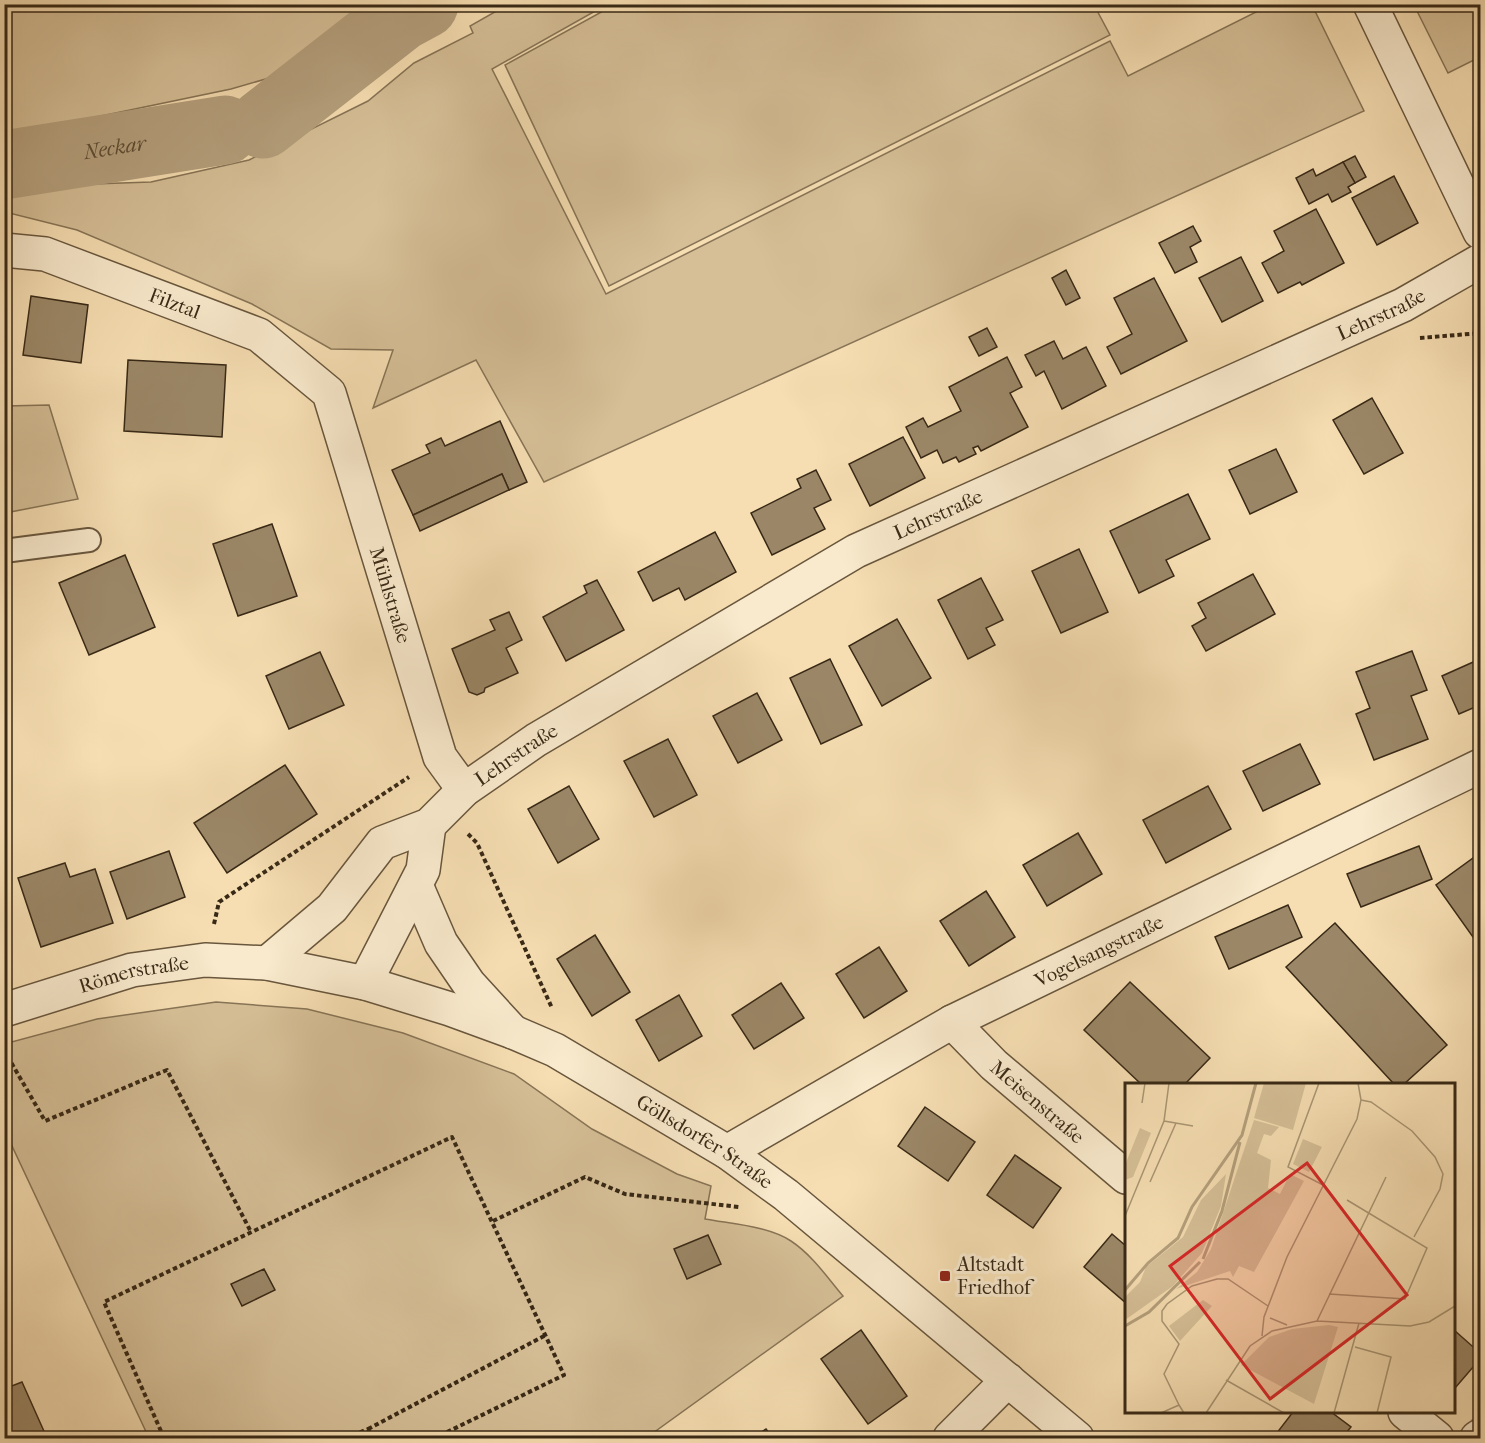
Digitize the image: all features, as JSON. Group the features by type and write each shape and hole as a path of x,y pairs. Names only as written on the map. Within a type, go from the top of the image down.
{"street":[{"path":"1370,4 1480,232"},
{"name":"Filztal","path":"4,250 45,254 258,335 328,393"},
{"name":"Lehrstraße","path":"267,963 332,908 382,843 446,808 537,740 856,551 1403,305 1480,261"},
{"name":"Mühlstraße","path":"328,393 440,757 446,808"},
{"name":"Vogelsangstraße","path":"727,1152 952,1022 1480,766"},
{"path":"365,983 423,870 446,808"},
{"path":"416,885 441,943 469,984 513,1032"},
{"name":"Römerstraße","path":"4,1010 132,970 205,960 267,963"},
{"name":"Göllsdorfer Straße","path":"267,963 365,983 450,1009 555,1050 727,1152 786,1195 1077,1438"},
{"name":"Meisenstraße","path":"952,1022 994,1065 1125,1176"},
{"path":"950,1438 1008,1380"},
{"path":"1406,1413 1437,1438"}],"lane":[{"path":"4,551 89,540"}],"path":[{"path":"205,960 219,902 440,757"},
{"path":"446,808 477,843 555,1014 555,1050"},
{"path":"4,1050 45,1121 167,1070 251,1232"},
{"path":"164,1438 104,1302 452,1137 564,1375 435,1438"},
{"path":"493,1221 585,1177 625,1194 737,1207 786,1195"},
{"path":"346,1438 368,1429 546,1335"},
{"path":"368,1429 373,1438"}],"shaded area":[{"path":"5,4 396,5 283,74 231,89 5,136"},
{"path":"507,5 606,5 492,69 606,294 1110,41 1128,76 1270,5 1312,5 1364,111 544,482 476,360 373,408 393,350 331,349 252,304 77,230 5,212 5,187 151,182 249,160 368,101 414,63 473,33 470,26"},
{"path":"614,5 1094,5 1110,35 609,286 505,65"},
{"path":"1414,5 1480,5 1480,57 1448,73"},
{"path":"49,405 78,499 5,513 5,406"},
{"path":"216,1002 307,1009 403,1033 514,1074 592,1129 677,1174 711,1186 705,1219 761,1229 791,1241 812,1260 843,1296 646,1438 149,1438 5,1131 4,1044 97,1019"}],"building":[{"path":"1355,156 1366,177 1355,183 1343,162"},
{"path":"1343,162 1355,183 1348,187 1351,192 1332,202 1328,194 1309,204 1296,178 1313,169 1316,176"},
{"path":"1394,176 1418,223 1377,245 1352,198"},
{"path":"1316,209 1344,263 1302,285 1300,282 1278,293 1262,263 1284,251 1274,231"},
{"path":"1193,226 1201,241 1190,247 1197,262 1175,273 1159,243"},
{"path":"1241,257 1263,301 1222,322 1199,278"},
{"path":"1066,270 1080,298 1066,305 1052,278"},
{"path":"1154,278 1187,341 1121,374 1107,347 1132,334 1114,298"},
{"path":"31,296 88,305 81,363 23,355"},
{"path":"987,328 997,347 979,356 969,337"},
{"path":"1054,341 1063,359 1086,347 1106,386 1062,409 1044,371 1036,376 1025,355"},
{"path":"1007,357 1022,387 1010,393 1028,427 981,451 978,446 973,448 976,454 959,462 956,457 943,463 937,450 921,458 906,427 923,418 928,427 961,411 949,387"},
{"path":"128,360 226,365 222,437 124,431"},
{"path":"1372,398 1403,453 1364,474 1333,420"},
{"path":"500,421 527,482 509,490 502,474 413,515 392,470 430,453 426,445 441,438 445,446"},
{"path":"903,437 925,478 870,506 849,464"},
{"path":"1276,449 1297,492 1250,514 1229,470"},
{"path":"816,470 831,500 814,508 825,529 772,555 751,513 801,488 797,479"},
{"path":"502,474 509,490 420,531 413,515"},
{"path":"1188,494 1210,539 1166,560 1174,576 1139,593 1110,531"},
{"path":"272,524 297,596 238,616 213,544"},
{"path":"715,532 736,572 685,600 679,588 653,601 638,572"},
{"path":"1079,549 1108,612 1061,633 1032,571"},
{"path":"125,555 155,627 89,655 59,583"},
{"path":"1253,574 1275,614 1206,651 1192,626 1206,618 1198,603"},
{"path":"981,578 1003,620 986,628 995,645 968,659 938,600"},
{"path":"597,580 624,630 566,661 543,617 587,593 584,586"},
{"path":"509,612 522,640 506,648 518,673 485,688 484,692 477,695 469,692 452,649 495,630 490,620"},
{"path":"897,619 931,678 882,706 849,646"},
{"path":"1412,651 1427,690 1411,696 1428,739 1374,760 1356,714 1370,708 1356,672"},
{"path":"320,652 344,705 289,729 266,676"},
{"path":"830,659 862,725 821,744 790,678"},
{"path":"1480,659 1480,705 1459,714 1442,676"},
{"path":"757,693 782,740 738,763 713,716"},
{"path":"668,739 697,795 654,817 624,761"},
{"path":"1300,744 1320,784 1263,811 1243,771"},
{"path":"285,765 317,814 227,873 194,823"},
{"path":"569,786 599,839 558,863 528,809"},
{"path":"1208,786 1231,829 1166,863 1143,820"},
{"path":"1078,833 1102,874 1047,906 1023,865"},
{"path":"1419,846 1432,879 1361,907 1347,874"},
{"path":"169,851 185,897 127,919 110,872"},
{"path":"1480,853 1480,947 1436,885"},
{"path":"65,863 70,877 95,869 113,923 41,947 18,878"},
{"path":"986,891 1015,937 969,966 940,921"},
{"path":"1288,905 1302,937 1229,969 1215,937"},
{"path":"1335,923 1447,1045 1405,1083 1393,1083 1286,967"},
{"path":"595,935 630,992 592,1016 557,959"},
{"path":"879,947 907,991 864,1018 836,974"},
{"path":"1130,982 1210,1058 1186,1083 1140,1083 1084,1030"},
{"path":"781,983 804,1018 754,1049 732,1015"},
{"path":"679,995 702,1036 659,1061 636,1020"},
{"path":"925,1107 975,1142 948,1181 898,1146"},
{"path":"1015,1155 1061,1188 1033,1228 987,1195"},
{"path":"1112,1234 1125,1245 1125,1302 1084,1267"},
{"path":"708,1235 721,1264 687,1279 674,1249"},
{"path":"264,1269 275,1290 242,1306 231,1284"},
{"path":"861,1330 907,1396 868,1424 821,1359"},
{"path":"1455,1331 1480,1353 1480,1359 1455,1388"},
{"path":"22,1382 47,1438 4,1438 4,1389"},
{"path":"1292,1413 1332,1413 1351,1427 1342,1438 1273,1438"},
{"path":"766,1429 773,1438 752,1438"}],"waterway":[{"name":"Neckar","path":"263,124 400,17 424,4"},
{"name":"Neckar","path":"4,165 225,130"}],"place":[{"name":"Altstadt Friedhof","path":"945,1276"}]}
